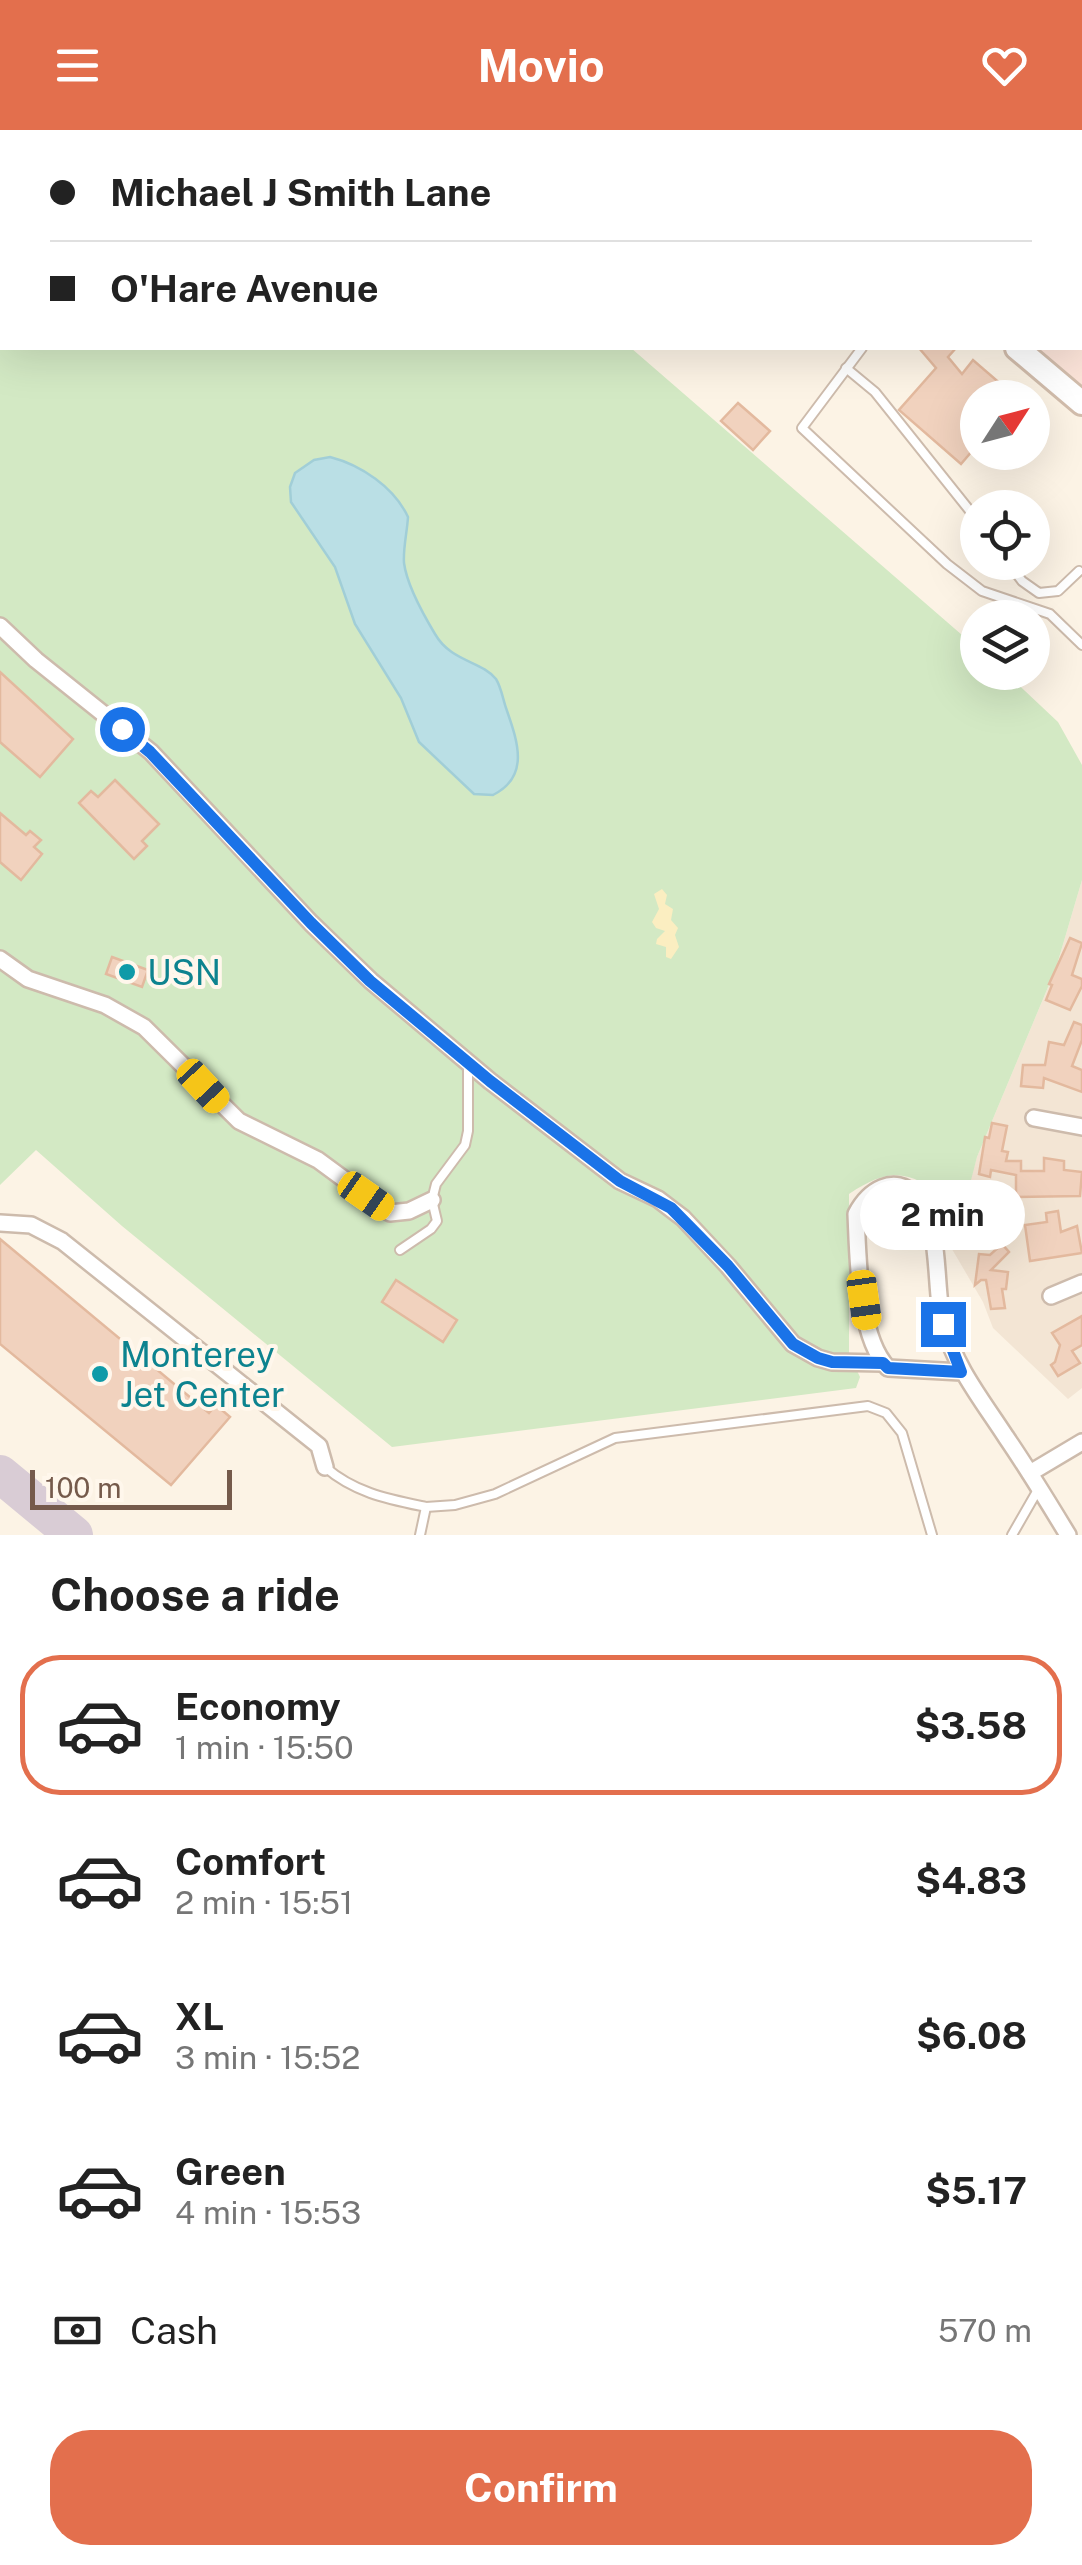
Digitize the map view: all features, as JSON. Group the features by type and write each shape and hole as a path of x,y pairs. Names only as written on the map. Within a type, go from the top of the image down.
{"street":[{"path":"1019,350 1082,404"},
{"path":"0,626 150,752 341,954 468,1064 620,1181 671,1208 728,1266 793,1344 832,1362 883,1363"},
{"path":"0,959 28,979 104,1005 144,1027 239,1121 318,1160 390,1213 409,1211 432,1200"},
{"path":"1034,1118 1082,1126"},
{"path":"961,1372 888,1368 870,1338 856,1214 874,1191 890,1185 906,1187 920,1199 935,1252 943,1324 961,1372 1068,1535"},
{"path":"0,1223 31,1225 62,1241 319,1446 325,1468"},
{"path":"1051,1296 1082,1283"},
{"path":"1035,1481 1082,1442"}],"lane":[{"path":"860,350 802,428 946,564 982,591 1050,614 1082,645"},
{"path":"846,368 876,392 960,498"},
{"path":"1021,580 1038,593 1058,591 1079,571"},
{"path":"400,1250 432,1229 437,1221 432,1200 436,1184 464,1145 468,1131 468,1064"},
{"path":"325,1468 343,1483 370,1495 426,1507 455,1505 495,1494 615,1438 868,1406 886,1412 902,1433 932,1535"},
{"path":"1012,1535 1035,1481"},
{"path":"420,1535 426,1507"}],"shaded area":[{"path":"1034,350 1082,350 1082,392"},
{"path":"1082,880 1082,1388 1068,1399 993,1328 983,1302 949,1244 977,1157 1056,968"}],"green space":[{"path":"0,350 633,350 960,633 960,690 1024,690 1058,722 1082,765 1082,880 1056,968 977,1157 964,1207 920,1181 895,1175 867,1183 849,1194 849,1354 860,1377 856,1388 392,1447 122,1226 36,1150 0,1185"}],"sand":[{"path":"662,889 667,895 665,904 673,909 671,920 678,928 675,935 679,947 671,959 666,957 666,947 656,944 665,931 652,922 659,909 654,894"}],"water":[{"path":"330,457 375,479 402,506 408,517 404,563 426,618 449,650 490,673 498,682 518,756 513,778 493,795 474,794 419,742 401,698 355,624 335,567 291,502 290,487 295,473 314,460"}],"building":[{"path":"921,350 954,350 948,357 962,374 973,360 996,380 960,380 960,463 899,410 936,368"},
{"path":"738,403 770,431 753,450 721,421"},
{"path":"0,672 73,739 40,777 0,742"},
{"path":"115,780 159,824 142,841 147,846 134,859 79,803 91,791 98,797"},
{"path":"0,813 26,835 30,831 41,840 34,847 42,854 21,880 0,862"},
{"path":"1070,938 1082,943 1072,975 1082,979 1082,986 1070,1010 1046,1000"},
{"name":"USN","path":"112,957 148,970 142,987 106,974"},
{"path":"1074,1022 1082,1025 1082,1040 1072,1066 1082,1070 1082,1092 1044,1078 1043,1088 1021,1086 1023,1065 1045,1065 1049,1042 1064,1045"},
{"path":"992,1123 1007,1126 1002,1151 1008,1152 1006,1161 1021,1161 1021,1171 1044,1171 1044,1158 1064,1161 1064,1170 1082,1172 1080,1196 1016,1197 1016,1175 991,1170 990,1177 979,1174 985,1137 989,1138"},
{"path":"1058,1211 1061,1232 1077,1226 1082,1253 1030,1261 1025,1225 1047,1222 1046,1213"},
{"name":"Monterey Jet Center","path":"0,1239 209,1413 216,1405 230,1417 171,1485 0,1344"},
{"path":"1002,1244 1009,1252 991,1270 1008,1272 1006,1289 1002,1289 1005,1308 991,1309 986,1280 975,1285 979,1254 990,1255"},
{"path":"396,1280 457,1320 443,1342 382,1302"},
{"path":"1082,1316 1082,1345 1072,1351 1080,1363 1058,1376 1051,1365 1060,1345 1052,1333"}],"taxiway":[{"path":"0,1474 74,1535"}],"place":[{"name":"USN","path":"127,972"},
{"name":"Monterey Jet Center","path":"100,1374"}],"route":[{"path":"122,729 150,752 370,981 490,1081 620,1181 671,1208 706,1241 793,1344 832,1362 961,1372 943,1324"}]}
